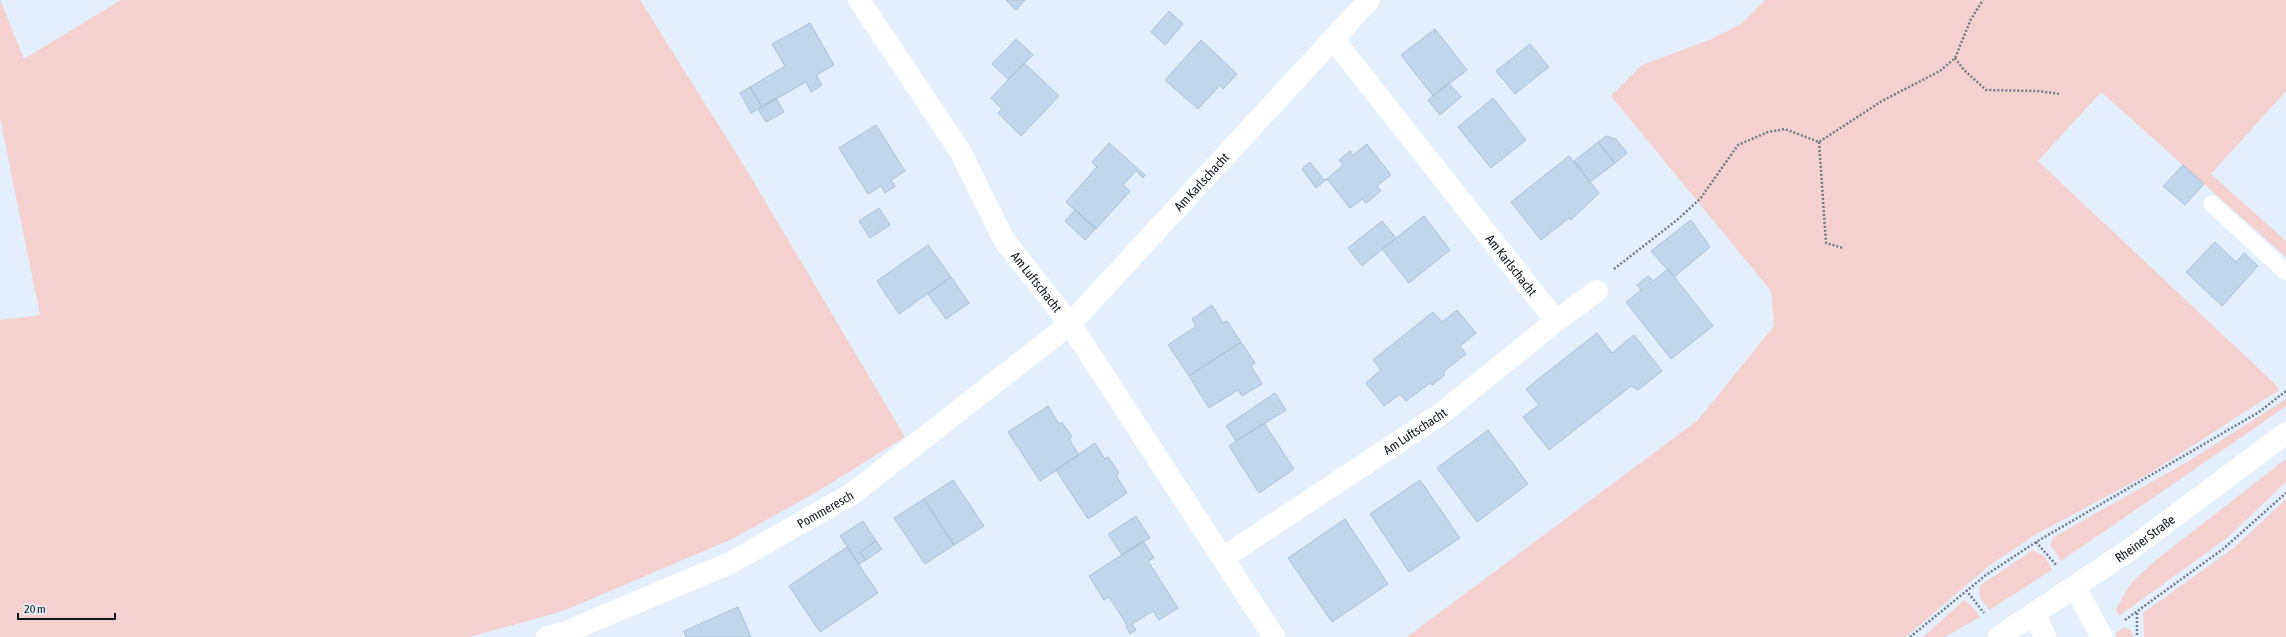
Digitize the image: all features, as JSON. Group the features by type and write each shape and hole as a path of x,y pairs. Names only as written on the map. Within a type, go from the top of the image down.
{"street":[{"name":"Am Luftschacht","path":"859,0 960,151 1004,240 1070,324 1274,637"},
{"name":"Am Karlschacht","path":"1070,324 1369,0"},
{"name":"Am Karlschacht","path":"1333,39 1556,321"},
{"name":"Am Luftschacht","path":"1223,558 1442,413 1556,321 1597,291"},
{"name":"Pommeresch","path":"548,637 564,633 730,563 852,494 1070,324"},
{"name":"Rheiner Straße","path":"1999,637 2128,551 2286,433"},
{"path":"2075,587 2102,637"},
{"path":"2035,614 2046,637"}],"lane":[{"path":"2212,204 2286,272"}],"path":[{"path":"1819,142 1882,101 1940,71 1955,58 1971,19 1983,0"},
{"path":"1955,58 1964,70 1986,90 2037,91 2060,94"},
{"path":"1597,291 1594,284 1677,220 1700,199 1738,145 1768,132 1785,129 1819,142"},
{"path":"1819,142 1826,243 1843,248"},
{"path":"1910,637 1981,579 2030,546 2259,412 2286,391"},
{"path":"2138,637 2137,612 2223,550 2286,493"}],"shaded area":[{"path":"0,0 24,59 121,0 640,0 746,169 905,437 815,493 732,539 563,611 470,637 0,637 0,320 40,315 0,118"},
{"path":"1765,0 2286,0 2286,91 2211,174 2286,241 2286,257 2101,92 2038,161 2274,383 2279,390 2150,473 2035,535 1990,565 1906,637 1407,637 1698,420 1774,326 1771,291 1611,96 1642,65 1709,40 1741,24"},
{"path":"2286,399 2286,406 2061,561 2051,546 2052,538 2187,462"},
{"path":"2286,459 2286,482 2227,538 2119,616 2116,609 2131,583 2156,560"},
{"path":"2286,499 2286,637 2144,637 2143,613 2235,547"},
{"path":"2033,550 2045,557 2052,570 1989,610 1980,598 1979,586"},
{"path":"1964,600 1974,608 1980,617 1945,637 1923,637"},
{"path":"2124,627 2130,630 2134,637 2116,637 2116,633"}],"building":[{"path":"1006,0 1025,0 1016,10"},
{"path":"1169,11 1183,24 1165,45 1151,32"},
{"path":"810,23 834,65 816,75 822,85 811,92 806,82 762,107 750,87 785,66 772,44"},
{"path":"1435,29 1467,70 1433,96 1401,55"},
{"path":"1016,39 1033,55 1008,79 992,64"},
{"path":"1201,40 1237,74 1223,89 1220,85 1198,109 1165,80"},
{"path":"1530,44 1549,67 1515,94 1496,71"},
{"path":"1024,63 1059,96 1021,136 998,113 1002,109 991,98"},
{"path":"1449,83 1461,97 1440,115 1428,100"},
{"path":"750,87 762,107 751,113 740,93"},
{"path":"776,98 784,112 766,122 758,109"},
{"path":"1493,98 1526,140 1491,168 1458,127"},
{"path":"876,125 905,171 891,180 895,186 885,193 881,186 868,194 839,148"},
{"path":"1606,136 1616,139 1627,153 1615,163 1598,142"},
{"path":"1598,142 1615,163 1590,182 1574,161"},
{"path":"1109,143 1145,175 1143,178 1136,171 1123,185 1130,191 1096,229 1066,202 1097,167 1092,162"},
{"path":"1367,144 1391,175 1377,186 1381,191 1366,203 1362,199 1350,208 1327,179 1343,165 1339,160 1350,151 1353,155"},
{"path":"1569,156 1599,193 1571,220 1569,218 1541,240 1511,202"},
{"path":"1310,162 1324,180 1327,179 1316,188 1302,169"},
{"path":"2183,165 2204,184 2185,205 2163,186"},
{"path":"879,208 890,225 870,238 859,221"},
{"path":"1075,210 1096,228 1085,240 1065,221"},
{"path":"1424,216 1450,250 1409,283 1382,249"},
{"path":"1691,220 1710,247 1674,277 1651,251"},
{"path":"1382,221 1396,238 1362,266 1348,248"},
{"path":"2215,242 2236,262 2244,253 2258,266 2222,306 2186,272"},
{"path":"928,245 951,277 899,314 877,281"},
{"path":"1668,269 1713,326 1671,359 1626,302 1641,290 1637,285 1648,276 1653,281"},
{"path":"951,277 969,303 946,319 928,294"},
{"path":"1212,305 1223,323 1227,321 1241,342 1189,376 1168,345 1196,326 1192,319"},
{"path":"1457,310 1476,333 1460,346 1466,354 1443,372 1445,375 1432,385 1430,383 1406,401 1400,394 1384,406 1366,383 1381,370 1373,360 1433,312 1442,322"},
{"path":"1597,333 1612,353 1634,335 1662,371 1638,390 1631,386 1549,450 1523,417 1539,405 1526,389"},
{"path":"1241,342 1255,363 1251,366 1262,384 1242,396 1238,390 1209,408 1189,376"},
{"path":"1275,393 1286,410 1236,441 1226,426"},
{"path":"1048,406 1059,424 1062,422 1072,437 1069,439 1079,455 1040,481 1008,432"},
{"path":"1264,423 1294,469 1259,493 1229,446"},
{"path":"1488,430 1528,484 1477,522 1437,468"},
{"path":"1095,443 1105,459 1108,457 1119,473 1116,475 1127,493 1088,519 1056,470"},
{"path":"953,480 984,526 954,545 924,499"},
{"path":"1420,480 1460,538 1409,572 1370,514"},
{"path":"924,499 954,545 925,564 894,518"},
{"path":"1136,516 1150,538 1122,555 1108,534"},
{"path":"1345,519 1388,584 1332,622 1288,558"},
{"path":"863,521 876,541 860,552 866,560 859,564 840,536"},
{"path":"876,541 882,549 866,560 860,552"},
{"path":"1143,541 1154,558 1148,561 1178,608 1159,620 1153,611 1132,624 1136,630 1130,634 1126,626 1127,625 1109,597 1104,600 1089,576"},
{"path":"847,547 878,593 820,632 789,586"},
{"path":"738,607 751,637 686,637 684,631"}]}
